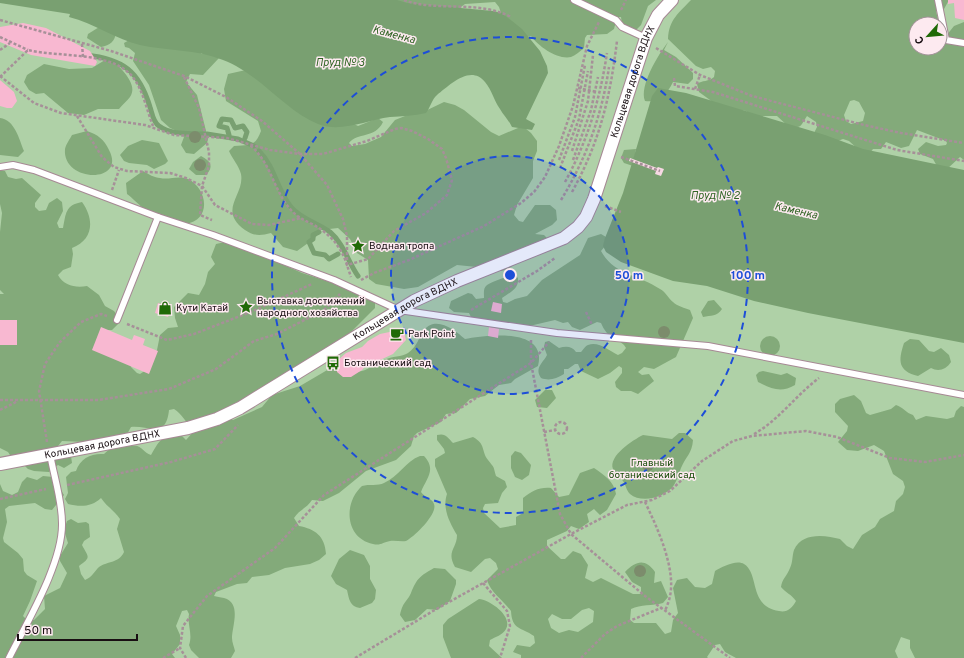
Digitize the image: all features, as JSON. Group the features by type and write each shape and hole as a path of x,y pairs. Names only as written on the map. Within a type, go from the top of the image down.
{"street":[{"name":"Кольцевая дорога ВДНХ","path":"0,464 188,428 217,419 240,408 399,310 443,287 558,241 578,227 586,216 594,199 645,40 658,15 672,0"}],"lane":[{"path":"574,0 616,20 622,27 645,40"},
{"path":"938,0 946,40 964,43"},
{"path":"0,167 13,165 34,170 158,217 208,233 334,280 399,310 557,333 708,346 831,368 964,395"},
{"path":"117,320 158,217"},
{"path":"9,658 46,582 59,549 62,521 50,454"}],"path":[{"path":"404,0 498,10 509,16 510,13"},
{"path":"0,400 98,400 169,389 216,369 254,341 277,334 324,310 349,287 374,273 409,260 484,226 521,203 540,185 550,169 560,146 578,88 587,46 601,19"},
{"path":"0,20 111,51 184,76 213,89 262,121 300,154 322,179 334,198 343,219 347,236 347,265"},
{"path":"0,37 10,43 28,50 113,63 128,72 140,88 153,126"},
{"path":"645,40 700,75 752,96 900,134 964,143"},
{"path":"572,192 589,158 610,94 617,41"},
{"path":"0,50 10,43"},
{"path":"82,44 83,58"},
{"path":"28,50 0,76 34,103 52,110 77,116 126,121 153,126 174,135 227,138 250,145 300,154 330,152 401,128 412,131 428,139 442,149 452,180 447,195 426,213 394,231 368,259 347,265"},
{"path":"565,182 592,123 608,53"},
{"path":"572,160 584,120 590,91 593,55"},
{"path":"559,160 575,117 582,89 585,66"},
{"path":"561,200 584,156 594,130 604,94 609,67"},
{"path":"560,168 579,119 586,90 588,71"},
{"path":"695,89 700,75"},
{"path":"184,76 199,108 206,137 209,166 202,186 200,215 212,220"},
{"path":"574,152 591,110 598,77"},
{"path":"674,78 675,86 713,92 897,150 964,162"},
{"path":"578,88 610,94"},
{"path":"77,116 102,157 120,170 177,174 202,186 216,205 252,224 269,225 301,218"},
{"path":"250,145 264,160 290,210 323,230 333,239 343,254 347,265 351,281 349,287"},
{"path":"560,146 589,158"},
{"path":"617,155 660,171"},
{"path":"109,198 120,170"},
{"path":"603,206 621,212"},
{"path":"468,312 537,271 559,254"},
{"path":"50,454 39,391 45,364 60,342 81,322 101,314 167,340 194,334 253,312 316,281 334,280"},
{"path":"532,330 531,363 544,432 560,514 571,534 661,608 730,658"},
{"path":"186,658 180,648 183,626 207,596 275,548 324,495 531,363 557,333"},
{"path":"752,436 769,426 796,396 831,368"},
{"path":"0,410 18,400"},
{"path":"0,499 172,462 215,449 242,422"},
{"path":"544,432 555,430 557,433 564,434 567,427 566,424 558,423 555,430"},
{"path":"355,658 483,583 571,534 627,505 652,500 670,491 702,461 733,441 752,436 806,431 837,437 890,458 925,462 964,455"},
{"path":"645,502 655,522 670,570 670,596 665,611"},
{"path":"483,583 507,611 510,626 500,658"},
{"path":"581,658 605,634 617,626 661,608"},
{"path":"163,658 180,648"}],"green space":[{"name":"Выставка достижений народного хозяйства","path":"0,0 964,0 964,658 0,658"},
{"path":"360,0 656,0 648,6 641,25 635,31 622,24 621,17 617,17 614,29 607,34 587,35 585,38 584,48 571,57 560,57 549,52 531,36 524,38 506,28 499,7 495,2 465,4 458,9"},
{"path":"691,0 949,0 944,9 936,11 937,16 908,16 908,56 948,56 948,34 954,26 964,22 964,160 960,157 946,170 938,168 933,159 920,154 918,149 926,142 938,146 946,145 946,141 917,130 909,146 901,148 886,142 881,149 873,149 870,153 860,151 849,141 843,139 835,142 814,133 817,127 816,122 807,116 801,126 789,127 777,116 752,116 746,111 713,105 710,100 699,92 697,84 712,79 715,71 711,67 703,69 696,66 668,39 670,26","holes":["854,100 859,102 865,113 863,121 851,124 846,121 844,115 850,101"]},
{"path":"104,24 116,32 112,42 101,47 87,38 88,34"},
{"path":"131,39 193,48 202,54 206,48 219,58 203,75 190,74 186,82 197,95 208,139 207,143 194,154 186,153 181,145 184,137 182,133 170,128 161,120 149,85 133,61 135,53 129,48 125,47 124,43"},
{"path":"668,42 664,50 676,57 693,73 693,79 688,84 673,82 662,97 655,101 645,101 645,87 650,71"},
{"path":"105,60 114,61 131,82 132,92 130,97 119,109 98,109 84,115 68,113 44,93 36,94 29,90 24,82 27,75 44,64 69,69 92,68"},
{"path":"264,66 358,126 378,118 383,122 375,131 352,140 349,143 352,146 365,144 381,137 395,120 410,114 421,113 444,102 455,105 464,110 491,132 499,136 518,128 525,128 537,141 537,151 533,161 533,178 517,205 514,215 519,221 523,222 535,205 550,205 556,210 557,220 552,225 535,234 544,235 551,242 527,255 512,267 505,270 501,271 497,269 457,265 418,287 404,289 376,284 369,279 368,260 357,253 350,239 338,228 321,230 315,238 297,251 283,247 271,233 257,235 245,230 237,223 233,216 232,209 241,182 241,174 229,151 234,146 254,143 261,131 258,121 226,101 224,89 228,74"},
{"path":"0,118 9,122 16,131 24,151 18,157 0,155"},
{"path":"87,131 100,138 109,150 112,161 109,169 102,174 93,175 82,173 73,168 67,160 65,149 72,135"},
{"path":"142,140 159,143 168,161 154,169 147,165 124,161 120,155 128,146"},
{"path":"636,149 633,166 624,163 621,158 624,150"},
{"path":"201,156 209,162 211,167 206,175 196,175 189,169 193,162"},
{"path":"0,170 5,171 8,177 16,179 22,178 41,195 35,203 35,207 39,211 46,210 49,203 57,198 62,202 63,211 57,223 59,228 63,228 69,208 76,203 82,202 89,216 90,229 84,240 72,248 73,254 71,267 63,270 58,275 67,284 79,287 87,286 99,295 105,306 114,311 119,318 118,324 112,330 106,330 129,356 131,367 137,373 140,374 146,370 151,358 157,350 160,335 168,328 178,327 174,307 188,293 199,295 205,284 208,272 215,264 211,257 216,244 230,241 302,273 327,281 343,283 375,300 375,308 353,330 347,340 230,418 233,420 262,407 272,395 300,386 341,362 354,370 363,371 387,359 406,354 414,348 424,330 434,324 440,324 451,328 465,339 487,336 513,336 525,339 534,345 539,353 538,366 515,379 511,383 499,385 485,396 470,399 456,413 446,414 441,422 417,433 414,436 411,446 396,460 366,471 339,493 323,501 312,500 298,513 294,518 299,526 310,529 318,534 324,542 326,554 319,560 310,564 285,568 269,575 252,577 247,583 237,584 216,592 214,596 224,598 230,601 233,605 235,615 232,638 235,651 231,658 199,658 191,650 189,645 189,614 187,610 182,611 176,626 180,635 180,644 172,654 175,658 0,658 0,484 3,491 12,495 18,492 22,482 27,477 37,480 43,476 53,477 64,495 52,510 45,509 35,503 9,506 5,509 7,522 3,538 4,542 23,559 24,571 27,575 37,581 23,616 28,621 34,620 45,609 44,596 60,588 67,573 60,561 60,556 68,543 64,530 67,521 71,519 78,523 86,522 89,524 90,537 84,541 82,545 88,557 86,561 79,566 81,574 85,580 99,567 116,560 122,556 124,552 117,529 120,519 118,516 101,498 86,506 68,504 65,499 68,493 66,477 71,472 76,471 80,463 87,457 95,454 104,454 113,446 127,443 132,446 140,447 151,455 162,439 182,436 186,440 194,431 177,411 174,409 169,410 164,425 160,428 131,427 126,436 85,442 62,441 58,446 62,452 71,456 72,463 64,468 58,465 49,472 28,469 23,464 14,461 8,452 0,448 0,294 4,294 0,290 0,232 2,213 0,204"},
{"path":"143,171 158,178 177,177 188,179 195,184 203,197 203,211 200,217 194,222 182,224 162,220 149,213 127,194 126,183"},
{"path":"601,234 606,237 606,245 601,251 606,259 620,270 662,290 679,306 690,310 693,318 676,357 654,369 644,367 638,372 642,375 649,374 654,381 638,394 631,391 621,391 616,387 615,382 622,373 622,368 619,366 610,373 598,379 581,371 578,364 575,364 568,369 564,369 564,374 555,378 541,378 538,371 547,355 544,347 545,342 549,341 559,348 571,348 576,352 581,352 585,347 596,344 618,355 622,353 626,348 624,345 608,334 601,323 597,322 580,330 572,327 568,322 563,323 555,320 525,327 512,323 501,326 472,319 469,313 454,312 449,308 451,301 468,293 472,294 476,299 484,298 484,289 487,285 512,275 515,275 518,278 517,285 502,298 503,302 507,303 527,296 542,280 580,255 588,238"},
{"path":"714,300 722,309 716,315 703,317 701,312 708,301"},
{"path":"770,336 777,339 780,346 777,353 770,356 763,353 760,346 763,339"},
{"path":"910,339 919,340 929,351 934,352 941,348 949,355 951,362 942,370 931,368 918,376 911,374 903,368 901,364 901,355 904,343"},
{"path":"763,371 781,375 787,373 796,378 795,385 785,389 768,387 758,382 756,375"},
{"path":"545,390 552,390 556,398 547,408 537,407 535,400"},
{"path":"854,395 861,401 866,413 870,415 891,409 896,405 913,415 916,420 926,416 947,419 954,417 956,411 961,406 964,407 964,658 915,658 910,648 910,640 901,637 895,651 898,658 736,658 725,652 720,644 715,645 707,657 708,658 521,658 521,655 513,652 517,645 530,647 535,643 534,636 515,625 511,611 494,593 489,585 487,580 498,569 496,563 490,558 485,559 471,572 455,567 452,554 457,540 457,535 446,510 445,505 447,494 435,466 435,459 445,453 444,449 437,440 437,435 446,436 453,443 473,437 480,442 486,457 494,467 496,476 505,481 507,487 502,493 498,503 485,504 483,508 484,513 500,528 516,525 516,517 523,513 523,498 529,493 543,488 551,488 559,497 569,495 580,473 594,468 608,479 613,485 616,494 607,510 600,515 594,509 587,514 589,522 579,529 571,526 567,531 547,540 547,546 561,559 565,559 573,551 581,554 588,565 585,578 593,582 601,578 633,594 641,594 641,587 632,582 625,572 637,563 644,563 648,565 655,572 654,583 661,581 668,597 663,603 639,606 631,609 630,620 634,623 656,623 665,634 671,632 673,620 678,613 673,588 677,580 687,578 695,587 705,588 712,584 715,571 737,562 744,564 749,569 759,597 763,603 769,608 779,611 787,611 796,601 781,587 782,582 791,566 794,550 798,544 802,540 814,536 828,536 840,539 847,546 853,549 862,535 875,527 880,519 894,511 896,501 903,494 905,487 903,481 893,474 884,451 874,445 858,451 847,450 838,442 847,431 848,426 835,412 835,404 840,399","holes":["589,608 594,611 593,622 578,632 569,630 559,633 551,628 548,619 552,614 562,619 571,619 582,610"]},
{"name":"Главный ботанический сад","path":"679,433 685,433 693,440 690,452 674,485 665,493 654,498 647,499 635,497 630,494 623,481 614,471 612,464 622,449 643,435 672,439"},
{"path":"515,451 521,453 531,465 529,475 522,480 515,477 511,468 511,456"},
{"path":"420,456 424,456 430,466 429,474 421,492 424,496 432,500 434,504 434,508 429,519 406,541 388,541 378,545 364,540 357,535 352,527 350,519 352,501 356,493 362,486 382,484 389,480 410,461"},
{"path":"350,550 364,555 370,566 370,579 376,590 375,599 372,603 360,608 352,604 347,590 336,584 331,576 339,559"},
{"path":"434,568 445,569 456,580 450,601 437,610 427,609 415,620 405,622 400,615 404,604 420,578"},
{"path":"479,599 489,602 503,614 506,619 507,624 505,631 490,640 489,646 502,658 451,658 443,637 443,625 448,619"}],"water":[{"name":"Пруд № 3","path":"0,0 397,0 407,3 493,11 502,13 522,29 540,51 547,66 548,73 526,119 535,124 532,130 512,127 498,106 485,82 479,77 473,75 460,78 437,95 426,113 390,117 345,127 327,126 318,124 306,118 283,102 249,74 236,66 213,56 131,43 87,23 69,17 70,14 0,3"},
{"name":"Пруд № 2","path":"658,88 686,93 825,135 863,149 964,170 964,343 808,313 754,301 707,286 673,281 621,262 606,252 603,246 605,238 623,193 652,96"}],"pier":[{"path":"630,158 657,168 664,169 661,176 655,174 656,171 629,161"}],"building":[{"path":"948,0 964,0 964,20 955,18 954,3 948,4"},
{"path":"23,23 46,28 90,51 97,62 95,66 31,55 0,42 0,27"},
{"path":"0,80 14,92 17,101 12,108 0,106"},
{"path":"493,302 502,304 501,313 491,311"},
{"path":"158,303 172,308 168,317 155,313"},
{"path":"0,320 17,320 17,345 0,345"},
{"path":"101,327 132,340 134,335 145,339 143,345 158,351 149,374 92,350"},
{"path":"489,327 499,329 498,338 488,336"},
{"path":"399,330 404,333 406,340 393,354 380,360 369,362 362,370 351,377 343,377 337,372 336,362 346,353 362,347 368,341 380,334"}],"waterway":[{"path":"86,55 110,60 128,69 141,84 154,120 159,126 169,131 203,134"},
{"path":"229,135 227,128 219,126 222,119 231,120 235,128 243,126 247,132 245,138"},
{"path":"207,134 238,139 254,146"},
{"path":"259,151 269,164 282,193 291,207 300,215 330,232 335,237 358,276"},
{"path":"319,232 313,235 313,239 309,242 314,253 325,255 329,259 338,254"}],"place":[{"name":"Водная тропа","path":"358,246"},
{"name":"Выставка достижений народного хозяйства","path":"246,307"},
{"name":"Кути Катай","path":"165,308"},
{"name":"Park Point","path":"397,334"},
{"name":"Ботанический сад","path":"333,363"}],"water label":[{"name":"Каменка","path":"394,35"},
{"name":"Каменка","path":"796,211"}]}
